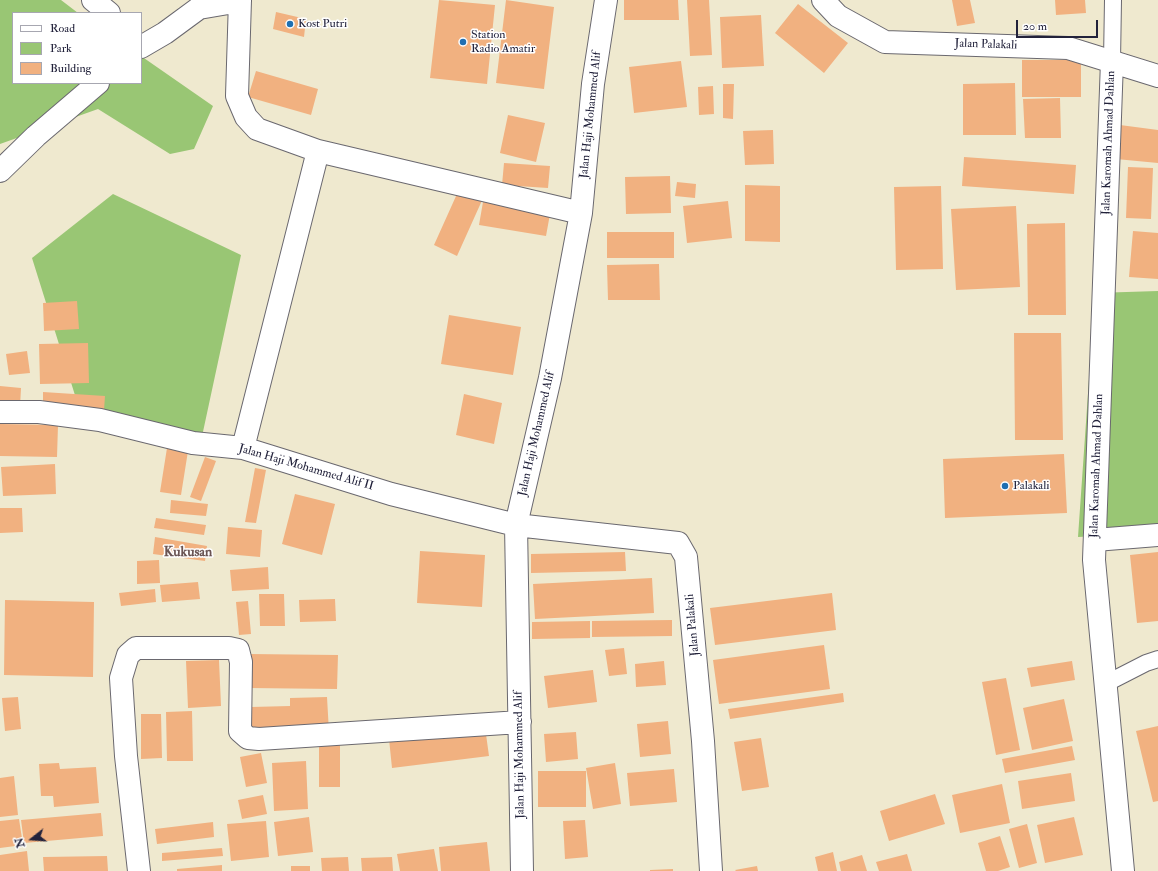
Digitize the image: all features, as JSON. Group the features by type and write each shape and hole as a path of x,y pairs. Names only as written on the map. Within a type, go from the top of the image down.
{"street":[{"path":"93,0 108,12"},
{"name":"Jalan Haji Mohammed Alif","path":"522,871 516,525 550,378 581,213 593,84 606,0"},
{"name":"Jalan Palakali","path":"823,0 838,16 884,42 1068,48 1158,76"},
{"path":"143,43 165,33 199,8 240,1 237,96 246,117 257,129 318,151 581,213"},
{"name":"Jalan Karomah Ahmad Dahlan","path":"1112,61 1094,560 1123,871"},
{"path":"0,171 36,136 97,84"},
{"path":"243,448 318,151"},
{"name":"Jalan Haji Mohammed Alif II","path":"0,412 38,412 100,420 193,443 243,448 391,494 516,525"},
{"name":"Jalan Palakali","path":"516,525 678,544 686,557 703,741 710,871"},
{"path":"1095,540 1158,535"},
{"path":"139,871 126,756 121,678 128,655 136,648 229,648 238,650 241,662 240,732 248,738 259,739 520,722"}],"lane":[{"path":"1112,61 1113,0"},
{"path":"1105,684 1146,663 1158,659"}],"green space":[{"path":"0,0 61,0 77,12 12,12 12,84 142,84 142,57 213,106 194,149 170,154 98,109 0,144"},
{"path":"113,194 241,255 198,455 79,408 32,258"},
{"path":"1158,291 1158,533 1078,537 1095,293"}],"building":[{"name":"Station Radio Amatir","path":"439,0 495,5 487,84 430,78"},
{"path":"506,0 554,7 544,89 496,83"},
{"path":"624,0 678,0 679,20 624,20"},
{"path":"687,0 709,0 712,55 690,56"},
{"path":"952,0 970,0 975,23 957,26"},
{"path":"1055,0 1085,0 1086,13 1056,15"},
{"path":"798,4 848,43 824,73 775,33"},
{"name":"Kost Putri","path":"276,12 306,19 304,37 273,29"},
{"path":"761,15 764,66 722,68 720,17"},
{"path":"1022,60 1081,60 1081,97 1022,97"},
{"path":"681,61 687,107 634,113 629,67"},
{"path":"256,71 318,89 311,115 248,97"},
{"path":"1015,83 1016,135 963,135 963,84"},
{"path":"723,84 734,84 733,119 723,118"},
{"path":"713,86 714,114 699,115 698,87"},
{"path":"1060,98 1061,138 1025,138 1023,99"},
{"path":"508,115 545,123 536,162 500,153"},
{"path":"1120,125 1158,130 1158,163 1116,159"},
{"path":"773,130 774,164 745,165 743,131"},
{"path":"964,157 1076,165 1074,194 962,186"},
{"path":"504,163 550,166 548,188 502,185"},
{"path":"1128,167 1153,168 1151,219 1126,218"},
{"path":"670,176 671,213 626,214 625,177"},
{"path":"677,182 696,184 695,198 675,196"},
{"path":"461,185 484,196 457,256 434,245"},
{"path":"745,185 780,186 780,242 745,241"},
{"path":"941,186 943,269 896,270 894,187"},
{"path":"728,201 732,238 687,243 683,206"},
{"path":"483,202 550,214 546,236 479,225"},
{"path":"1016,206 1020,287 956,290 951,209"},
{"path":"1065,223 1066,315 1028,315 1027,224"},
{"path":"1133,231 1158,233 1158,279 1129,277"},
{"path":"607,232 674,232 674,258 607,258"},
{"path":"659,264 660,300 608,300 607,265"},
{"path":"77,301 79,329 44,331 43,303"},
{"path":"449,315 521,327 513,375 441,364"},
{"path":"1014,333 1061,333 1063,440 1015,440"},
{"path":"88,343 89,383 40,384 39,344"},
{"path":"27,351 30,373 9,375 6,354"},
{"path":"0,386 21,388 20,407 0,405"},
{"path":"43,392 105,396 104,410 43,407"},
{"path":"464,394 502,403 494,444 456,435"},
{"path":"0,424 58,425 57,457 0,456"},
{"path":"167,448 188,451 181,495 160,492"},
{"name":"Palakali","path":"1064,454 1067,513 945,518 943,459"},
{"path":"205,457 216,461 201,501 190,497"},
{"path":"55,464 56,494 3,496 1,467"},
{"path":"255,468 266,470 256,523 245,522"},
{"path":"295,494 335,504 322,555 282,544"},
{"path":"171,500 208,504 206,516 170,513"},
{"path":"0,508 22,508 23,532 0,533"},
{"path":"156,518 206,525 204,535 154,528"},
{"path":"228,527 262,530 260,557 226,554"},
{"path":"155,537 207,546 205,561 153,554"},
{"path":"420,551 485,555 482,607 417,603"},
{"path":"625,552 626,571 531,573 531,554"},
{"path":"1158,552 1158,621 1137,623 1130,555"},
{"path":"159,560 160,583 137,584 137,561"},
{"path":"268,567 269,589 232,591 230,570"},
{"path":"652,578 654,613 535,619 533,584"},
{"path":"198,582 200,599 162,602 160,585"},
{"path":"155,589 156,602 121,606 119,593"},
{"path":"832,593 836,630 715,645 710,608"},
{"path":"259,594 284,594 285,626 260,626"},
{"path":"335,599 336,621 300,622 299,600"},
{"path":"5,600 94,602 93,677 4,675"},
{"path":"248,601 251,634 239,635 236,602"},
{"path":"672,620 672,636 592,637 592,621"},
{"path":"590,621 590,638 532,639 532,622"},
{"path":"824,645 830,689 719,704 713,660"},
{"path":"624,648 627,674 609,676 605,650"},
{"path":"249,654 338,655 337,689 249,688"},
{"path":"219,660 221,706 188,708 186,661"},
{"path":"664,661 666,685 636,687 635,664"},
{"path":"1072,661 1075,680 1031,687 1027,668"},
{"path":"593,670 597,702 548,708 544,676"},
{"path":"1006,678 1020,750 996,755 982,682"},
{"path":"843,693 844,702 730,719 728,709"},
{"path":"18,697 21,729 5,731 2,698"},
{"path":"327,697 329,732 251,736 251,707 290,706 290,698"},
{"path":"1064,699 1073,741 1032,750 1023,708"},
{"path":"192,711 193,761 167,761 166,712"},
{"path":"141,714 161,714 162,758 141,759"},
{"path":"668,721 671,754 640,757 637,724"},
{"path":"1158,726 1158,801 1153,802 1136,731"},
{"path":"485,727 489,756 392,768 389,739"},
{"path":"576,732 578,759 546,762 544,734"},
{"path":"761,738 769,787 742,791 734,742"},
{"path":"319,741 340,741 340,787 319,787"},
{"path":"1072,746 1075,760 1005,773 1002,759"},
{"path":"261,753 267,783 246,787 240,757"},
{"path":"306,761 308,809 274,811 272,763"},
{"path":"59,763 60,769 96,767 99,803 54,807 53,796 41,796 39,764"},
{"path":"615,763 621,804 593,809 586,768"},
{"path":"674,769 677,802 630,806 627,773"},
{"path":"538,771 586,771 586,807 538,807"},
{"path":"1071,773 1075,801 1022,809 1018,781"},
{"path":"14,776 18,815 0,817 0,778"},
{"path":"1002,784 1010,823 960,833 952,795"},
{"path":"935,794 945,824 889,841 880,811"},
{"path":"263,795 267,814 242,819 238,800"},
{"path":"101,813 103,836 24,843 21,820"},
{"path":"309,817 313,852 278,856 274,822"},
{"path":"1074,817 1083,855 1045,863 1037,825"},
{"path":"19,819 23,845 0,848 0,821"},
{"path":"585,820 588,857 565,859 563,821"},
{"path":"266,821 269,857 231,861 227,824"},
{"path":"213,822 214,837 157,844 155,829"},
{"path":"1027,824 1037,863 1019,868 1009,829"},
{"path":"1000,836 1010,867 998,871 986,871 978,843"},
{"path":"487,842 490,871 441,871 439,847"},
{"path":"222,848 223,856 162,861 162,853"},
{"path":"434,849 438,871 400,871 397,854"},
{"path":"27,851 29,871 0,871 0,855"},
{"path":"833,852 837,871 818,871 815,857"},
{"path":"907,854 912,871 879,871 876,862"},
{"path":"862,855 867,871 841,871 839,862"},
{"path":"107,856 108,871 44,871 43,857"},
{"path":"348,857 349,871 322,871 321,858"},
{"path":"392,857 393,871 362,871 361,858"},
{"path":"222,865 222,871 177,871 177,869"},
{"path":"291,866 310,866 310,871 291,871"},
{"path":"757,866 758,871 735,870"},
{"path":"673,869 673,871 650,871 650,870"}],"place":[{"name":"Kost Putri","path":"290,24"},
{"name":"Station Radio Amatir","path":"463,42"},
{"name":"Palakali","path":"1005,486"}],"district":[{"name":"Kukusan","path":"188,553"}]}
